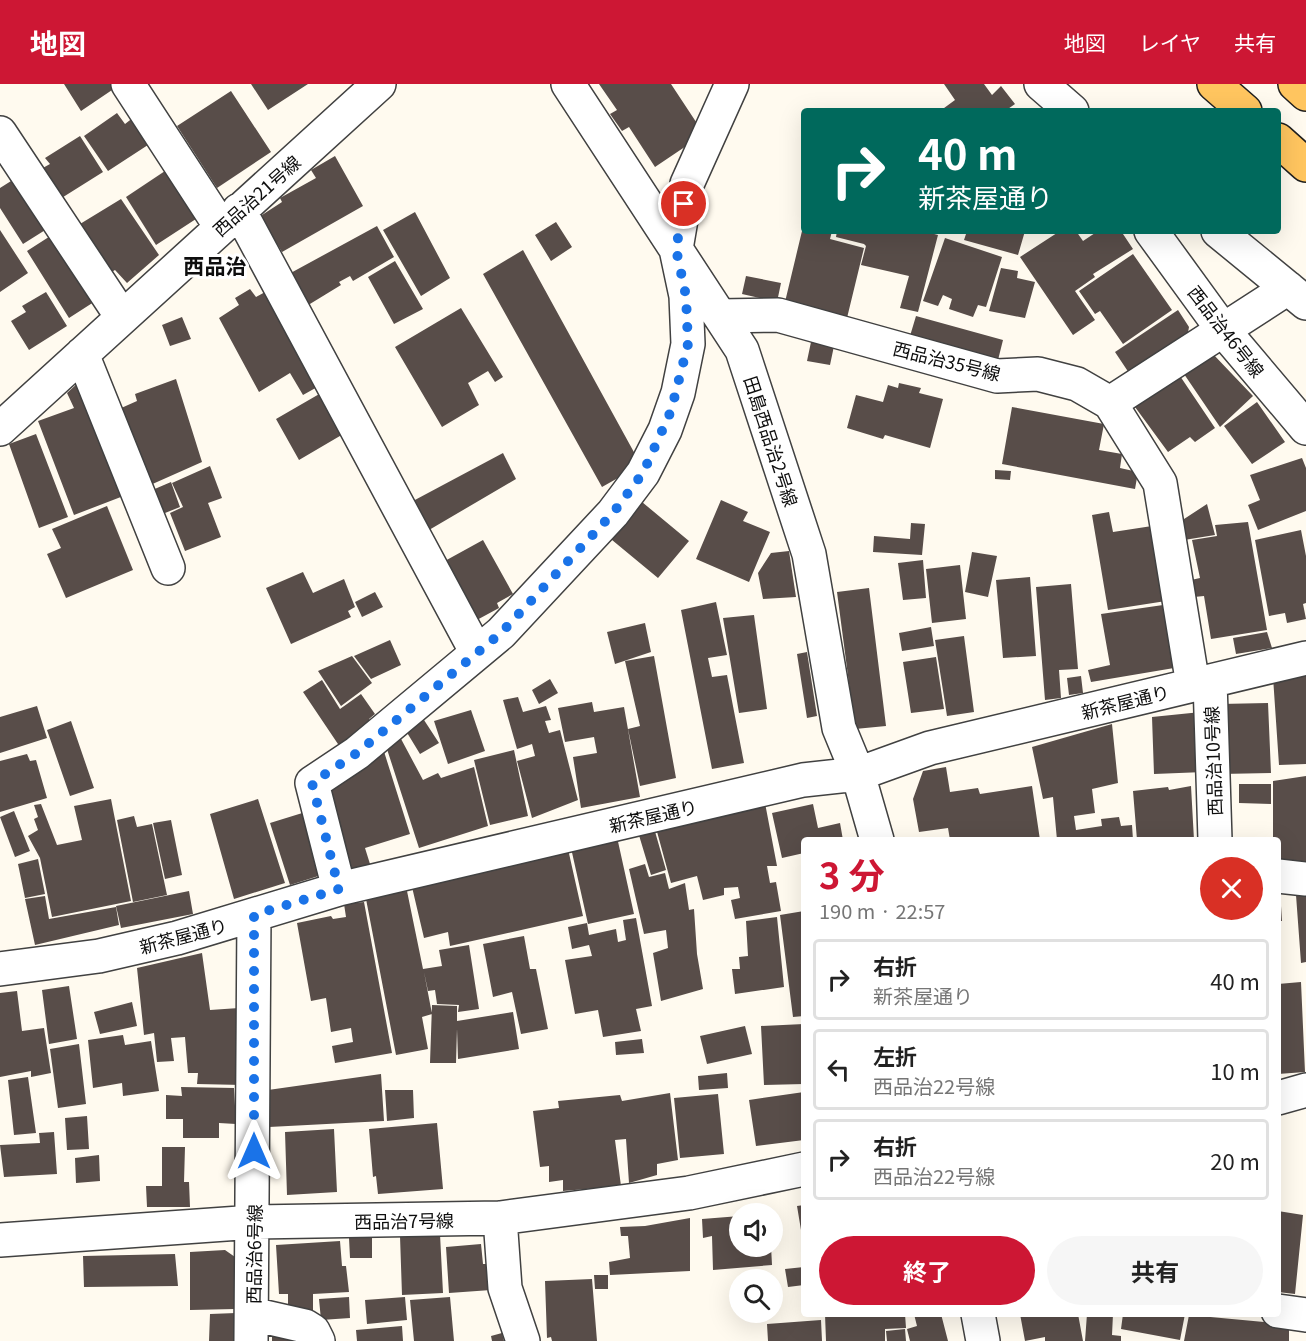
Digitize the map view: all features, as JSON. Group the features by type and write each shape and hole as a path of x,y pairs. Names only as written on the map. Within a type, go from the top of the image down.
{"main road":[{"path":"1214,84 1242,108"},
{"path":"1295,84 1306,94"},
{"path":"1281,143 1306,165"}],"street":[{"path":"128,84 230,219 477,653"},
{"name":"西品治21号線","path":"0,429 380,84"},
{"name":"田島西品治2号線","path":"568,84 742,350 809,554 839,728 858,774 876,837"},
{"path":"339,889 312,783 357,753 501,633 613,513 643,473 664,430 678,393 688,344 686,296 676,249 687,183 732,84"},
{"path":"1041,84 1069,108"},
{"path":"0,132 122,317"},
{"name":"西品治46号線","path":"1153,234 1223,330 1306,428"},
{"path":"1110,404 1223,330 1297,295 1222,234"},
{"name":"西品治35号線","path":"720,316 778,315 997,376 1038,374 1077,384 1110,404"},
{"path":"82,354 168,568"},
{"name":"西品治10号線","path":"1110,404 1160,483 1201,683 1215,837"},
{"name":"新茶屋通り","path":"0,969 99,956 177,938 339,889 803,780 858,774 930,748 1306,658"},
{"path":"1281,876 1306,879"},
{"name":"西品治6号線","path":"252,1328 254,915"},
{"path":"1281,1097 1306,1090"},
{"name":"西品治7号線","path":"0,1240 254,1222 500,1218 689,1192 801,1170"},
{"path":"500,1218 506,1288 523,1341"},
{"path":"1281,1311 1306,1314"},
{"path":"979,1317 983,1341"},
{"path":"252,1328 305,1326 313,1331 318,1341"}],"building":[{"path":"64,84 112,84 115,88 81,111"},
{"path":"251,84 308,84 268,110"},
{"path":"599,84 671,84 704,134 655,167 629,127 622,131 610,114 617,110"},
{"path":"944,84 984,84 992,95 1001,86 1015,104 1009,108 944,108 955,100"},
{"path":"231,91 271,152 217,188 177,126"},
{"path":"117,113 125,124 134,117 151,143 108,171 84,136"},
{"path":"80,136 103,172 60,199 41,169 50,164 45,158"},
{"path":"335,156 363,206 282,252 263,221 262,215 282,202 280,198 316,178 311,170"},
{"path":"168,169 199,217 156,245 126,197"},
{"path":"19,176 50,227 23,244 0,208 0,188"},
{"path":"121,199 159,255 127,283 115,270 108,274 80,224"},
{"path":"415,212 450,278 421,296 383,230"},
{"path":"556,222 572,247 551,261 535,235"},
{"path":"377,226 394,257 353,281 350,276 339,282 341,285 305,307 287,275"},
{"path":"0,230 28,273 0,292"},
{"path":"55,233 97,300 69,318 27,251"},
{"path":"801,234 831,234 830,239 864,248 847,318 785,302"},
{"path":"836,234 938,235 918,312 900,308 909,276 861,265 866,246 836,237"},
{"path":"966,234 1024,234 1018,255 964,240"},
{"path":"1055,234 1078,234 1083,241 1094,234 1123,234 1133,249 1093,274 1095,277 1075,291 1095,320 1073,335 1020,257"},
{"path":"945,238 1002,257 986,307 978,305 973,317 949,309 952,299 943,295 938,306 923,301"},
{"path":"523,250 641,465 602,487 483,274"},
{"path":"1133,254 1172,310 1123,344 1100,311 1095,314 1079,291"},
{"path":"395,261 423,309 394,324 368,277"},
{"path":"1001,268 1018,271 1017,278 1035,282 1025,318 989,311"},
{"path":"746,276 781,283 777,302 742,294"},
{"path":"250,289 256,297 267,291 319,386 303,395 290,373 259,392 219,318 239,305 235,298"},
{"path":"46,292 67,326 29,350 11,321 26,312 22,306"},
{"path":"461,308 503,377 495,382 488,371 468,383 479,405 442,427 395,347"},
{"path":"1178,310 1189,327 1187,338 1131,376 1115,352"},
{"path":"916,316 1003,340 998,360 910,336"},
{"path":"182,317 191,339 170,346 162,325"},
{"path":"811,342 834,346 830,365 807,361"},
{"path":"1212,353 1253,396 1220,427 1184,374"},
{"path":"1180,376 1215,428 1195,442 1190,437 1168,452 1135,407"},
{"path":"176,379 202,462 148,486 119,409 137,401 135,394"},
{"path":"79,382 126,495 74,515 38,421 74,408 67,393"},
{"path":"899,383 921,388 919,393 943,399 930,448 885,435 883,439 847,428 856,395 883,402 888,385 898,388"},
{"path":"321,393 345,433 299,460 276,419"},
{"path":"1257,402 1285,442 1252,464 1224,426"},
{"path":"1012,407 1104,424 1099,450 1122,454 1120,468 1138,472 1135,489 1002,464"},
{"path":"36,434 68,517 39,528 9,444"},
{"path":"503,453 516,479 429,530 413,501"},
{"path":"1302,458 1306,468 1306,511 1258,530 1248,505 1260,500 1250,475"},
{"path":"210,466 222,498 208,503 221,537 185,551 170,513 183,507 172,483"},
{"path":"995,470 1011,471 1010,480 995,479"},
{"path":"171,482 180,507 160,515 150,491"},
{"path":"636,497 689,541 658,578 606,535"},
{"path":"721,500 748,512 743,521 770,532 749,582 696,559"},
{"path":"1207,504 1215,535 1184,540 1181,521"},
{"path":"107,506 133,570 66,598 47,554 61,548 52,529"},
{"path":"1109,512 1113,532 1152,526 1166,601 1108,610 1092,515"},
{"path":"1248,522 1267,630 1211,639 1204,596 1194,597 1191,580 1200,578 1192,540 1217,536 1215,525"},
{"path":"911,523 925,524 922,555 873,552 874,536 910,539"},
{"path":"1301,530 1306,556 1306,603 1303,604 1306,619 1287,623 1285,613 1269,616 1255,540"},
{"path":"483,540 513,594 497,603 499,608 475,621 443,562"},
{"path":"789,551 796,597 763,599 758,573 771,553"},
{"path":"972,552 997,556 988,597 965,592"},
{"path":"923,560 926,598 903,600 898,563"},
{"path":"960,565 966,619 932,623 926,569"},
{"path":"303,572 313,593 344,579 355,607 348,611 351,617 291,644 266,588"},
{"path":"1030,577 1036,656 1003,658 996,580"},
{"path":"1071,584 1078,669 1059,670 1061,698 1045,700 1036,587"},
{"path":"869,588 886,726 855,729 837,592"},
{"path":"375,592 383,607 362,617 355,602"},
{"path":"716,602 727,655 708,658 712,677 727,675 744,763 712,769 681,610"},
{"path":"1170,604 1180,667 1091,682 1088,670 1110,665 1101,614"},
{"path":"754,615 767,709 739,713 723,618"},
{"path":"645,623 651,652 615,664 607,632"},
{"path":"931,627 934,646 902,651 899,633"},
{"path":"1267,632 1272,648 1236,654 1233,638"},
{"path":"964,636 974,712 947,716 935,640"},
{"path":"390,640 401,665 371,679 354,656"},
{"path":"807,652 817,716 807,718 797,654"},
{"path":"352,656 372,683 341,706 318,671"},
{"path":"654,656 676,778 640,786 628,729 640,726 625,661"},
{"path":"936,657 944,709 911,713 903,662"},
{"path":"1306,675 1306,764 1279,765 1273,677"},
{"path":"1081,676 1083,693 1069,695 1067,678"},
{"path":"550,679 558,693 539,704 532,690"},
{"path":"322,680 340,709 361,694 375,714 369,719 374,726 342,750 303,692"},
{"path":"518,697 523,712 546,706 551,720 545,721 549,733 560,730 578,800 532,818 517,761 535,756 532,744 517,749 503,700"},
{"path":"592,702 594,712 624,707 640,797 581,808 573,757 597,753 594,737 565,742 558,708"},
{"path":"1268,703 1271,773 1221,774 1220,704"},
{"path":"37,706 47,738 0,753 0,717"},
{"path":"471,710 485,751 448,764 434,721"},
{"path":"1201,712 1204,772 1154,774 1152,717"},
{"path":"424,720 439,743 420,754 406,731"},
{"path":"71,721 94,788 70,796 47,730"},
{"path":"1112,724 1118,783 1092,789 1095,813 1074,816 1076,830 1102,826 1101,819 1119,817 1121,826 1132,825 1133,837 1057,837 1053,797 1043,799 1032,747"},
{"path":"400,737 423,780 438,773 441,778 474,767 488,826 419,848 386,746"},
{"path":"381,742 410,834 365,848 370,864 340,872 319,786"},
{"path":"514,750 528,816 490,825 474,760"},
{"path":"27,754 30,761 36,760 47,798 0,812 0,761"},
{"path":"946,767 950,792 978,788 980,794 1032,786 1040,837 950,837 948,828 919,832 913,799 923,771"},
{"path":"1306,776 1306,868 1281,866 1281,837 1273,837 1273,781"},
{"path":"1239,784 1271,784 1271,804 1239,803"},
{"path":"1191,786 1194,837 1137,837 1133,791 1168,787 1169,790"},
{"path":"111,799 131,901 52,917 40,858 28,836 38,830 34,819 38,817 34,805 41,804 57,845 82,840 74,806"},
{"path":"258,799 285,883 234,899 210,814"},
{"path":"765,803 777,866 767,866 770,883 776,882 781,911 735,919 731,900 740,898 738,887 724,888 724,895 703,900 697,876 671,883 656,828"},
{"path":"813,804 818,828 840,823 842,837 801,837 801,854 782,858 772,813"},
{"path":"312,810 328,873 290,885 270,823"},
{"path":"14,811 30,851 15,857 0,817"},
{"path":"134,816 137,827 152,824 167,895 133,902 117,820"},
{"path":"171,820 182,875 165,879 153,823"},
{"path":"654,828 666,870 651,875 638,832"},
{"path":"617,837 634,914 588,924 571,848"},
{"path":"568,849 583,916 450,946 448,932 424,938 412,887"},
{"path":"38,859 45,894 25,898 18,864"},
{"path":"645,864 649,877 665,873 669,889 685,883 689,910 694,909 697,954 703,989 661,1001 653,953 668,948 666,930 644,934 629,869"},
{"path":"189,891 193,914 121,928 116,906"},
{"path":"407,891 423,969 442,966 439,950 469,945 479,1009 458,1012 459,1005 437,1004 435,990 428,991 424,972 432,1014 422,1017 428,1049 396,1055 366,899"},
{"path":"1296,895 1306,895 1306,962 1301,963"},
{"path":"45,896 49,919 116,907 119,925 35,945 25,899"},
{"path":"364,902 392,1053 335,1063 332,1046 353,1042 351,1028 331,1032 326,998 311,1001 297,923 331,916 333,919 346,917 344,904"},
{"path":"801,912 801,1016 793,1017 780,915"},
{"path":"777,917 784,987 735,994 732,969 740,969 739,957 748,956 746,921"},
{"path":"636,918 652,1006 636,1009 641,1031 603,1037 598,1010 575,1014 565,960 592,956 589,945 572,949 568,927 587,923 589,935 616,929 618,942 626,940 623,920"},
{"path":"524,936 530,969 536,969 548,1029 521,1034 512,992 493,997 483,944"},
{"path":"202,953 210,1010 239,1008 243,1085 197,1084 198,1073 188,1073 185,1037 171,1038 174,1061 157,1062 154,1033 144,1035 137,968"},
{"path":"1301,982 1305,1072 1281,1074 1281,984"},
{"path":"69,986 77,1039 49,1044 42,990"},
{"path":"17,991 22,1031 44,1028 51,1073 31,1077 31,1071 0,1077 0,993"},
{"path":"132,1002 137,1026 100,1034 94,1012"},
{"path":"432,1005 457,1006 457,1021 513,1012 519,1049 458,1059 457,1029 456,1063 430,1063"},
{"path":"801,1024 801,1084 764,1085 761,1026"},
{"path":"745,1026 752,1054 707,1064 700,1036"},
{"path":"123,1035 125,1045 151,1041 159,1091 123,1096 122,1083 93,1088 88,1040"},
{"path":"642,1039 644,1053 616,1055 615,1042"},
{"path":"79,1044 86,1104 58,1108 50,1049"},
{"path":"727,1073 728,1088 699,1090 698,1076"},
{"path":"381,1074 384,1121 269,1127 268,1090"},
{"path":"28,1077 36,1133 14,1135 8,1080"},
{"path":"181,1087 234,1088 236,1124 219,1123 219,1138 183,1138 183,1119 166,1119 166,1095 182,1096"},
{"path":"385,1090 413,1090 414,1118 387,1121"},
{"path":"801,1092 801,1140 756,1146 749,1100"},
{"path":"670,1093 678,1160 657,1164 657,1175 629,1183 626,1139 615,1140 621,1186 563,1191 563,1180 549,1182 549,1166 540,1167 533,1111 559,1108 558,1101 620,1095 622,1101"},
{"path":"718,1094 724,1154 680,1158 674,1098"},
{"path":"87,1116 89,1149 67,1150 65,1118"},
{"path":"437,1123 443,1189 378,1194 376,1176 373,1177 369,1129"},
{"path":"334,1129 337,1192 287,1195 285,1132"},
{"path":"54,1132 57,1174 4,1177 0,1145 40,1143 39,1133"},
{"path":"162,1147 185,1147 184,1182 189,1182 190,1207 147,1207 146,1186 162,1186"},
{"path":"99,1155 100,1181 76,1183 75,1158"},
{"path":"801,1205 801,1230 797,1206"},
{"path":"1281,1211 1303,1215 1295,1294 1281,1292"},
{"path":"729,1217 729,1257 772,1257 772,1265 713,1270 712,1236 703,1238 702,1219"},
{"path":"690,1218 690,1271 610,1275 609,1262 630,1258 628,1236 621,1236 620,1227 645,1226"},
{"path":"440,1234 443,1293 402,1295 400,1236"},
{"path":"349,1238 372,1238 372,1258 350,1258"},
{"path":"340,1241 342,1266 346,1266 349,1292 313,1294 313,1318 288,1306 288,1294 279,1294 276,1245"},
{"path":"481,1244 483,1264 488,1264 491,1290 449,1293 446,1247"},
{"path":"225,1250 235,1257 235,1309 190,1310 190,1252"},
{"path":"175,1254 178,1286 84,1287 83,1256"},
{"path":"801,1267 801,1285 788,1287 785,1269"},
{"path":"594,1275 608,1275 608,1289 595,1289"},
{"path":"592,1279 597,1341 552,1341 551,1337 547,1338 545,1281"},
{"path":"349,1297 350,1318 321,1320 319,1299"},
{"path":"405,1297 407,1320 367,1324 365,1300"},
{"path":"450,1297 454,1341 414,1341 410,1300"},
{"path":"236,1313 236,1341 209,1341 210,1314"},
{"path":"825,1317 905,1317 906,1328 885,1329 885,1341 826,1341"},
{"path":"915,1317 942,1317 948,1341 910,1341 907,1329 917,1326"},
{"path":"1021,1317 1079,1317 1083,1341 1045,1341 1045,1337 1025,1341"},
{"path":"1087,1317 1113,1317 1112,1335 1121,1336 1121,1341 1085,1341"},
{"path":"1123,1317 1184,1317 1180,1340 1121,1329"},
{"path":"1189,1317 1274,1323 1289,1329 1289,1341 1184,1341"},
{"path":"821,1320 822,1341 768,1341 767,1324"},
{"path":"402,1326 403,1341 357,1341 356,1330"},
{"path":"905,1329 906,1341 887,1341 886,1331"},
{"path":"272,1332 298,1341 272,1341"},
{"path":"502,1333 504,1341 492,1341 491,1336"}],"district":[{"name":"西品治","path":"215,265"}],"route":[{"path":"254,1151 254,915 339,889 312,783 357,753 501,633 613,513 643,473 664,430 678,393 688,344 686,296 676,249 684,204"}]}
